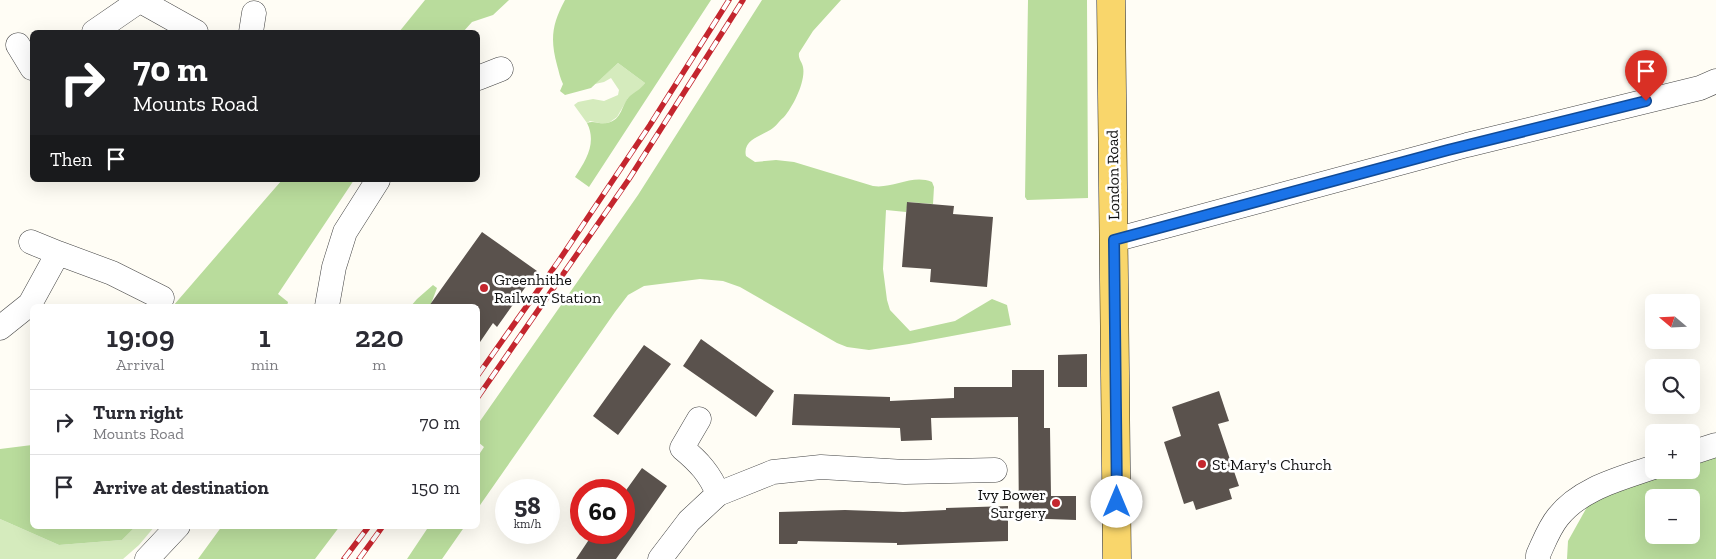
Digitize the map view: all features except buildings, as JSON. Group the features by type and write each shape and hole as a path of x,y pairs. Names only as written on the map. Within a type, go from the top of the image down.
{"main road":[{"name":"London Road","path":"1111,0 1117,559"}],"street":[{"path":"97,30 139,0 192,30"},
{"path":"18,45 30,65"},
{"path":"480,77 502,68"},
{"path":"1114,240 1467,145 1700,88 1716,81"},
{"path":"326,304 334,267 345,232 377,182"},
{"path":"31,242 112,273 162,298"},
{"path":"0,328 30,304 58,253"},
{"path":"699,419 682,448 704,468 718,494"},
{"path":"1700,450 1716,445"},
{"path":"660,559 689,521 718,494 773,472 821,466 905,472 994,470"},
{"path":"1538,559 1538,555 1551,527 1574,501 1601,486 1645,470"},
{"path":"147,559 175,529"},
{"path":"167,559 176,547 183,529"}],"green space":[{"path":"425,0 509,0 493,15 472,22 465,30 401,30"},
{"path":"565,0 711,0 589,187 575,177 589,151 591,137 587,123 604,123 616,119 627,99 645,83 618,63 591,88 565,95 560,91 563,84 553,47 553,39 557,17"},
{"path":"762,0 841,0 813,31 799,53 803,67 803,79 791,107 774,127 750,142 747,146 746,156 755,162 776,160 794,162 873,186 888,186 917,180 932,182 934,187 933,204 908,202 906,212 886,210 883,269 890,310 910,331 955,321 992,299 1007,305 1011,325 869,350 847,347 837,343 740,287 723,281 700,279 644,286 628,295 615,312 498,479 495,479 495,484 480,505 480,453 484,447 480,444 480,421 638,195"},
{"path":"1028,0 1087,0 1088,198 1027,200 1025,197"},
{"path":"618,63 645,83 641,89 628,98 617,117 610,122 604,124 590,121 587,123 574,105 578,102 593,99 604,101 618,95 619,90 611,78 595,84"},
{"path":"280,182 353,182 278,294 288,302 288,304 175,304"},
{"path":"433,285 437,288 431,304 413,304"},
{"path":"30,445 30,529 133,529 122,540 59,545 0,519 0,449"},
{"path":"1716,456 1716,559 1567,559 1568,541 1587,507 1607,492 1647,479 1700,479 1700,461"},
{"path":"0,519 59,545 122,540 133,529 152,529 139,545 123,559 0,559"},
{"path":"220,529 338,529 315,559 198,559"},
{"path":"427,529 463,529 442,559 407,559"}],"railway":[{"path":"480,372 558,262 650,125 729,0"},
{"path":"480,394 629,179 743,0"},
{"path":"344,559 367,529"},
{"path":"359,559 381,529"}],"place":[{"name":"Greenhithe Railway Station","path":"484,288"},
{"name":"St Mary's Church","path":"1202,464"},
{"name":"Ivy Bower Surgery","path":"1056,503"}],"route":[{"path":"1117,502 1114,240 1448,150 1646,101"}]}
